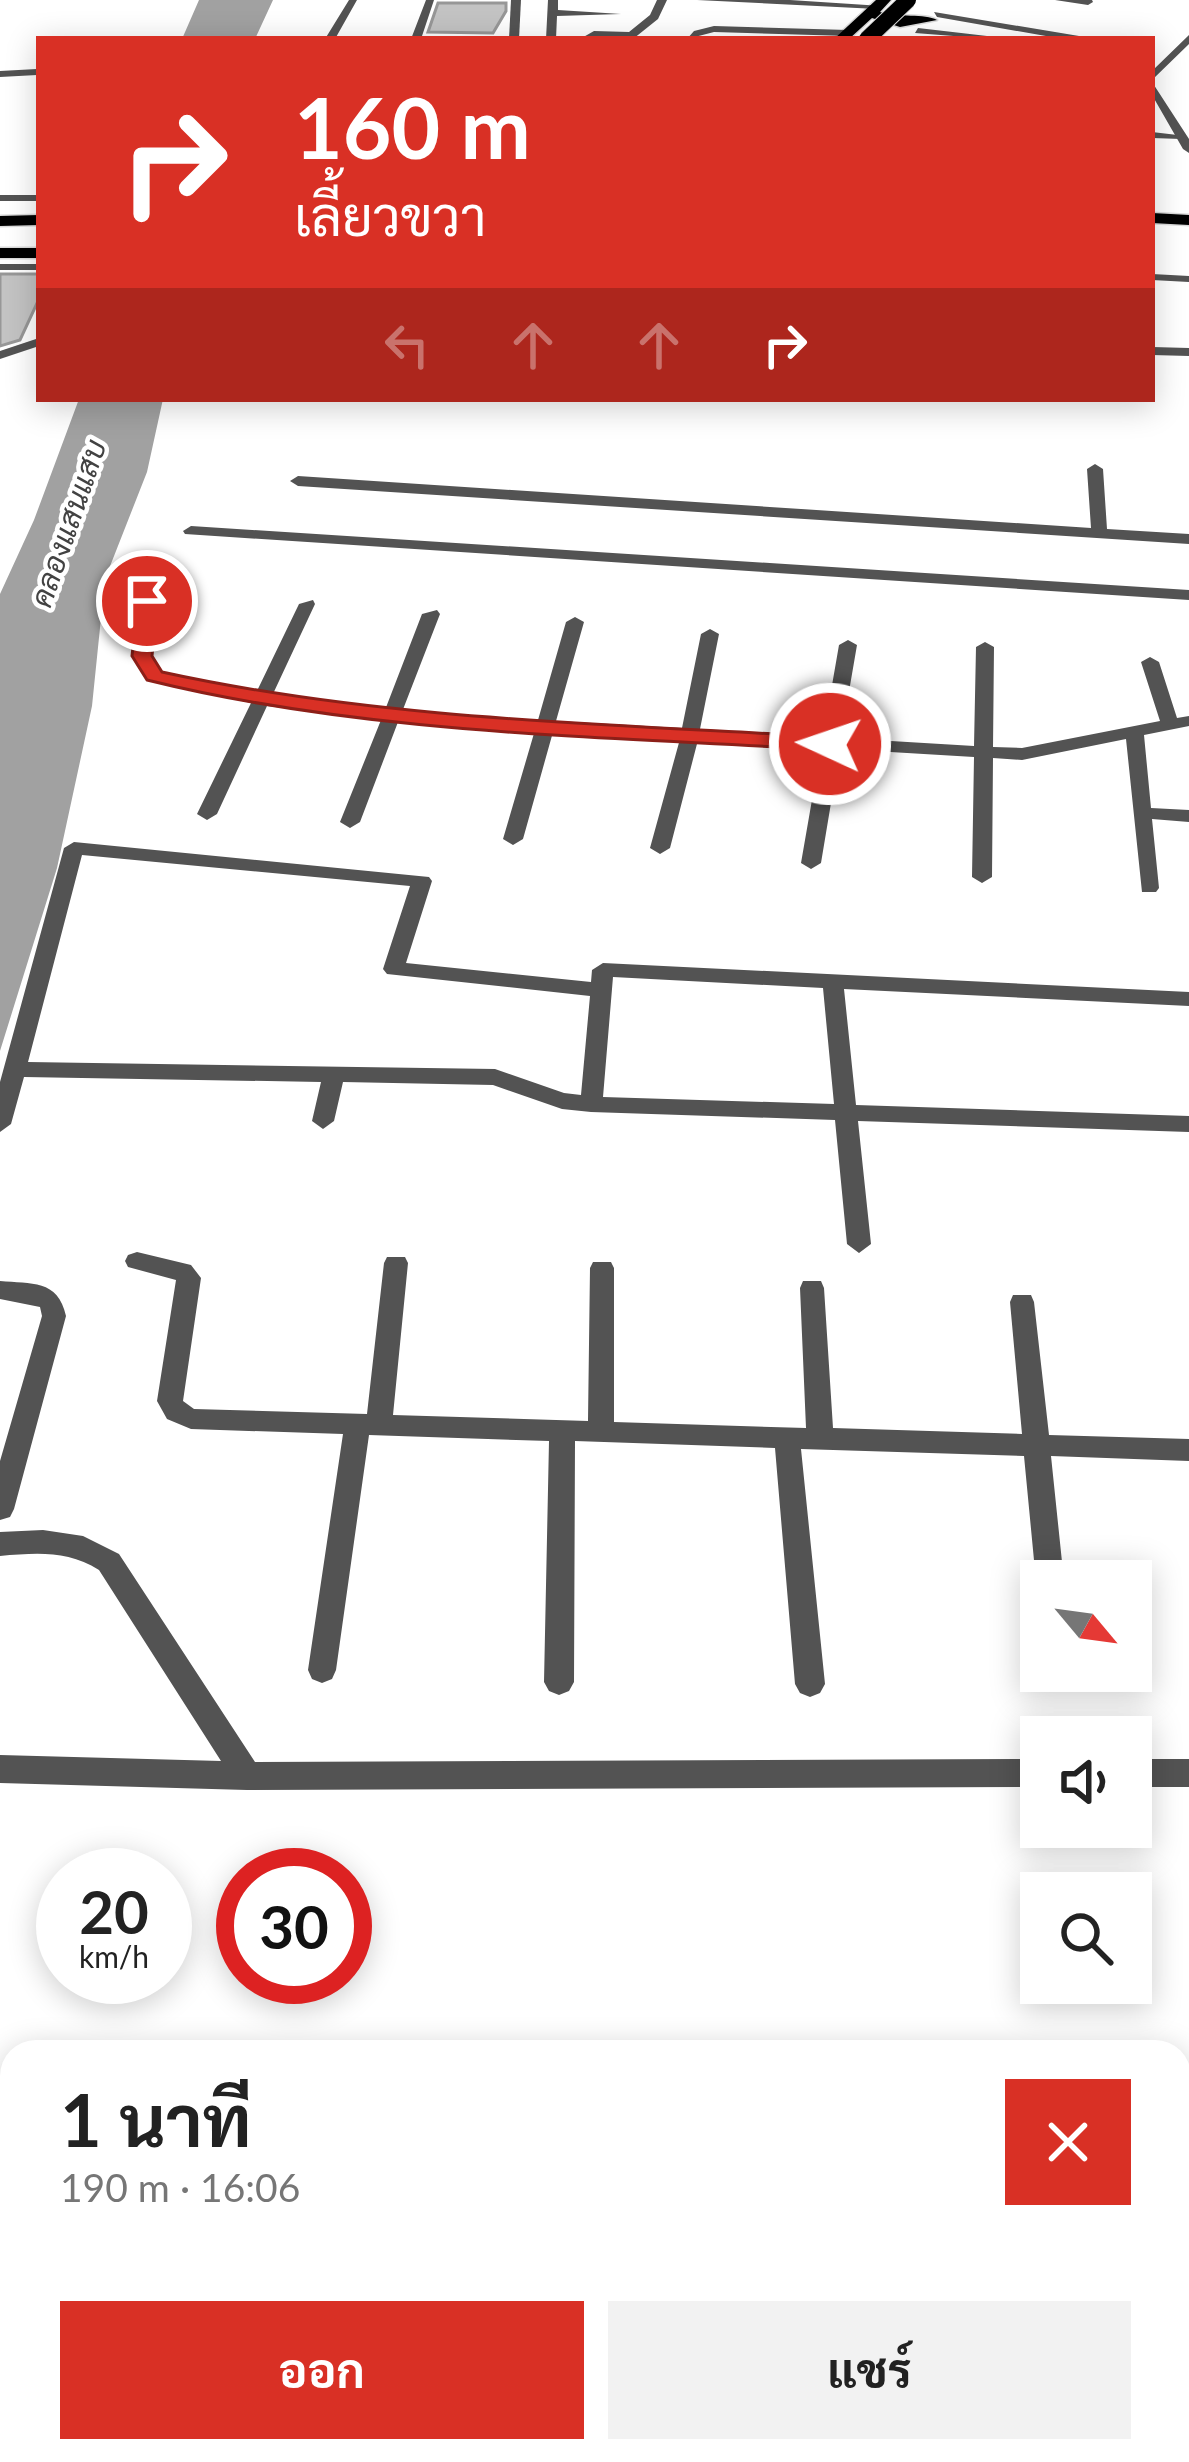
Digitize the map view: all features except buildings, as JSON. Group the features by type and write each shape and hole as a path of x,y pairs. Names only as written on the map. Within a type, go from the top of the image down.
{"highway":[{"path":"870,36 908,0"},
{"path":"898,36 951,0"},
{"path":"844,36 877,6 889,22 926,21"},
{"path":"0,221 36,220"},
{"path":"0,233 36,233"},
{"path":"0,244 36,243"},
{"path":"0,254 36,253"}],"main road":[{"path":"1155,205 1189,206"},
{"path":"1155,218 1189,220"}],"street":[{"path":"514,36 516,0"},
{"path":"613,31 619,0"},
{"path":"631,36 655,17 662,0"},
{"path":"702,0 877,6"},
{"path":"1060,0 1088,2"},
{"path":"552,20 616,14"},
{"path":"552,20 627,36"},
{"path":"595,36 613,31"},
{"path":"1155,81 1189,38"},
{"path":"1155,88 1189,149"},
{"path":"1094,469 1100,533"},
{"path":"298,481 1189,539"},
{"path":"191,531 1189,595"},
{"path":"147,601 142,656 154,676 262,700 543,729 1022,754 1179,723 1150,662"},
{"path":"207,814 307,604"},
{"path":"350,821 431,614"},
{"path":"513,839 575,622"},
{"path":"660,848 690,736 710,634"},
{"path":"811,863 848,645"},
{"path":"982,877 985,647"},
{"path":"1135,733 1150,888"},
{"path":"1145,813 1189,816"},
{"path":"0,1124 74,848 422,881 394,970 601,990"},
{"path":"591,1104 603,970 1189,999"},
{"path":"833,983 859,1244"},
{"path":"17,1070 494,1077 562,1101 591,1104 1189,1124"},
{"path":"323,1121 334,1074"},
{"path":"137,1261 182,1271 189,1278 170,1401 176,1412 191,1419 1189,1450"},
{"path":"322,1670 396,1263"},
{"path":"601,1433 602,1268"},
{"path":"812,1288 820,1439"},
{"path":"0,1290 39,1294 51,1302 54,1316 0,1509"},
{"path":"1022,1302 1048,1560"},
{"path":"559,1682 562,1432"},
{"path":"787,1439 810,1684"},
{"path":"0,1544 54,1540 86,1545 109,1562 248,1776"},
{"path":"0,1768 248,1776 1020,1773"},
{"path":"1152,1773 1189,1773"}],"lane":[{"path":"332,36 353,0"},
{"path":"417,36 430,0"},
{"path":"926,21 977,21 1062,36"},
{"path":"926,21 962,36 977,21"},
{"path":"699,36 714,29 844,36"},
{"path":"0,74 36,72"},
{"path":"1155,135 1180,136"},
{"path":"0,198 36,198"},
{"path":"0,267 36,267"},
{"path":"1155,277 1189,279"},
{"path":"0,355 36,343"},
{"path":"1155,351 1189,352"}],"water":[{"path":"199,0 273,0 256,36 183,36"},
{"name":"คลองแสนแสบ","path":"78,402 162,402 147,472 105,579 92,706 57,868 0,1051 0,594 34,520"}],"route":[{"path":"147,601 142,656 154,676 262,700 543,729 830,744"}]}
